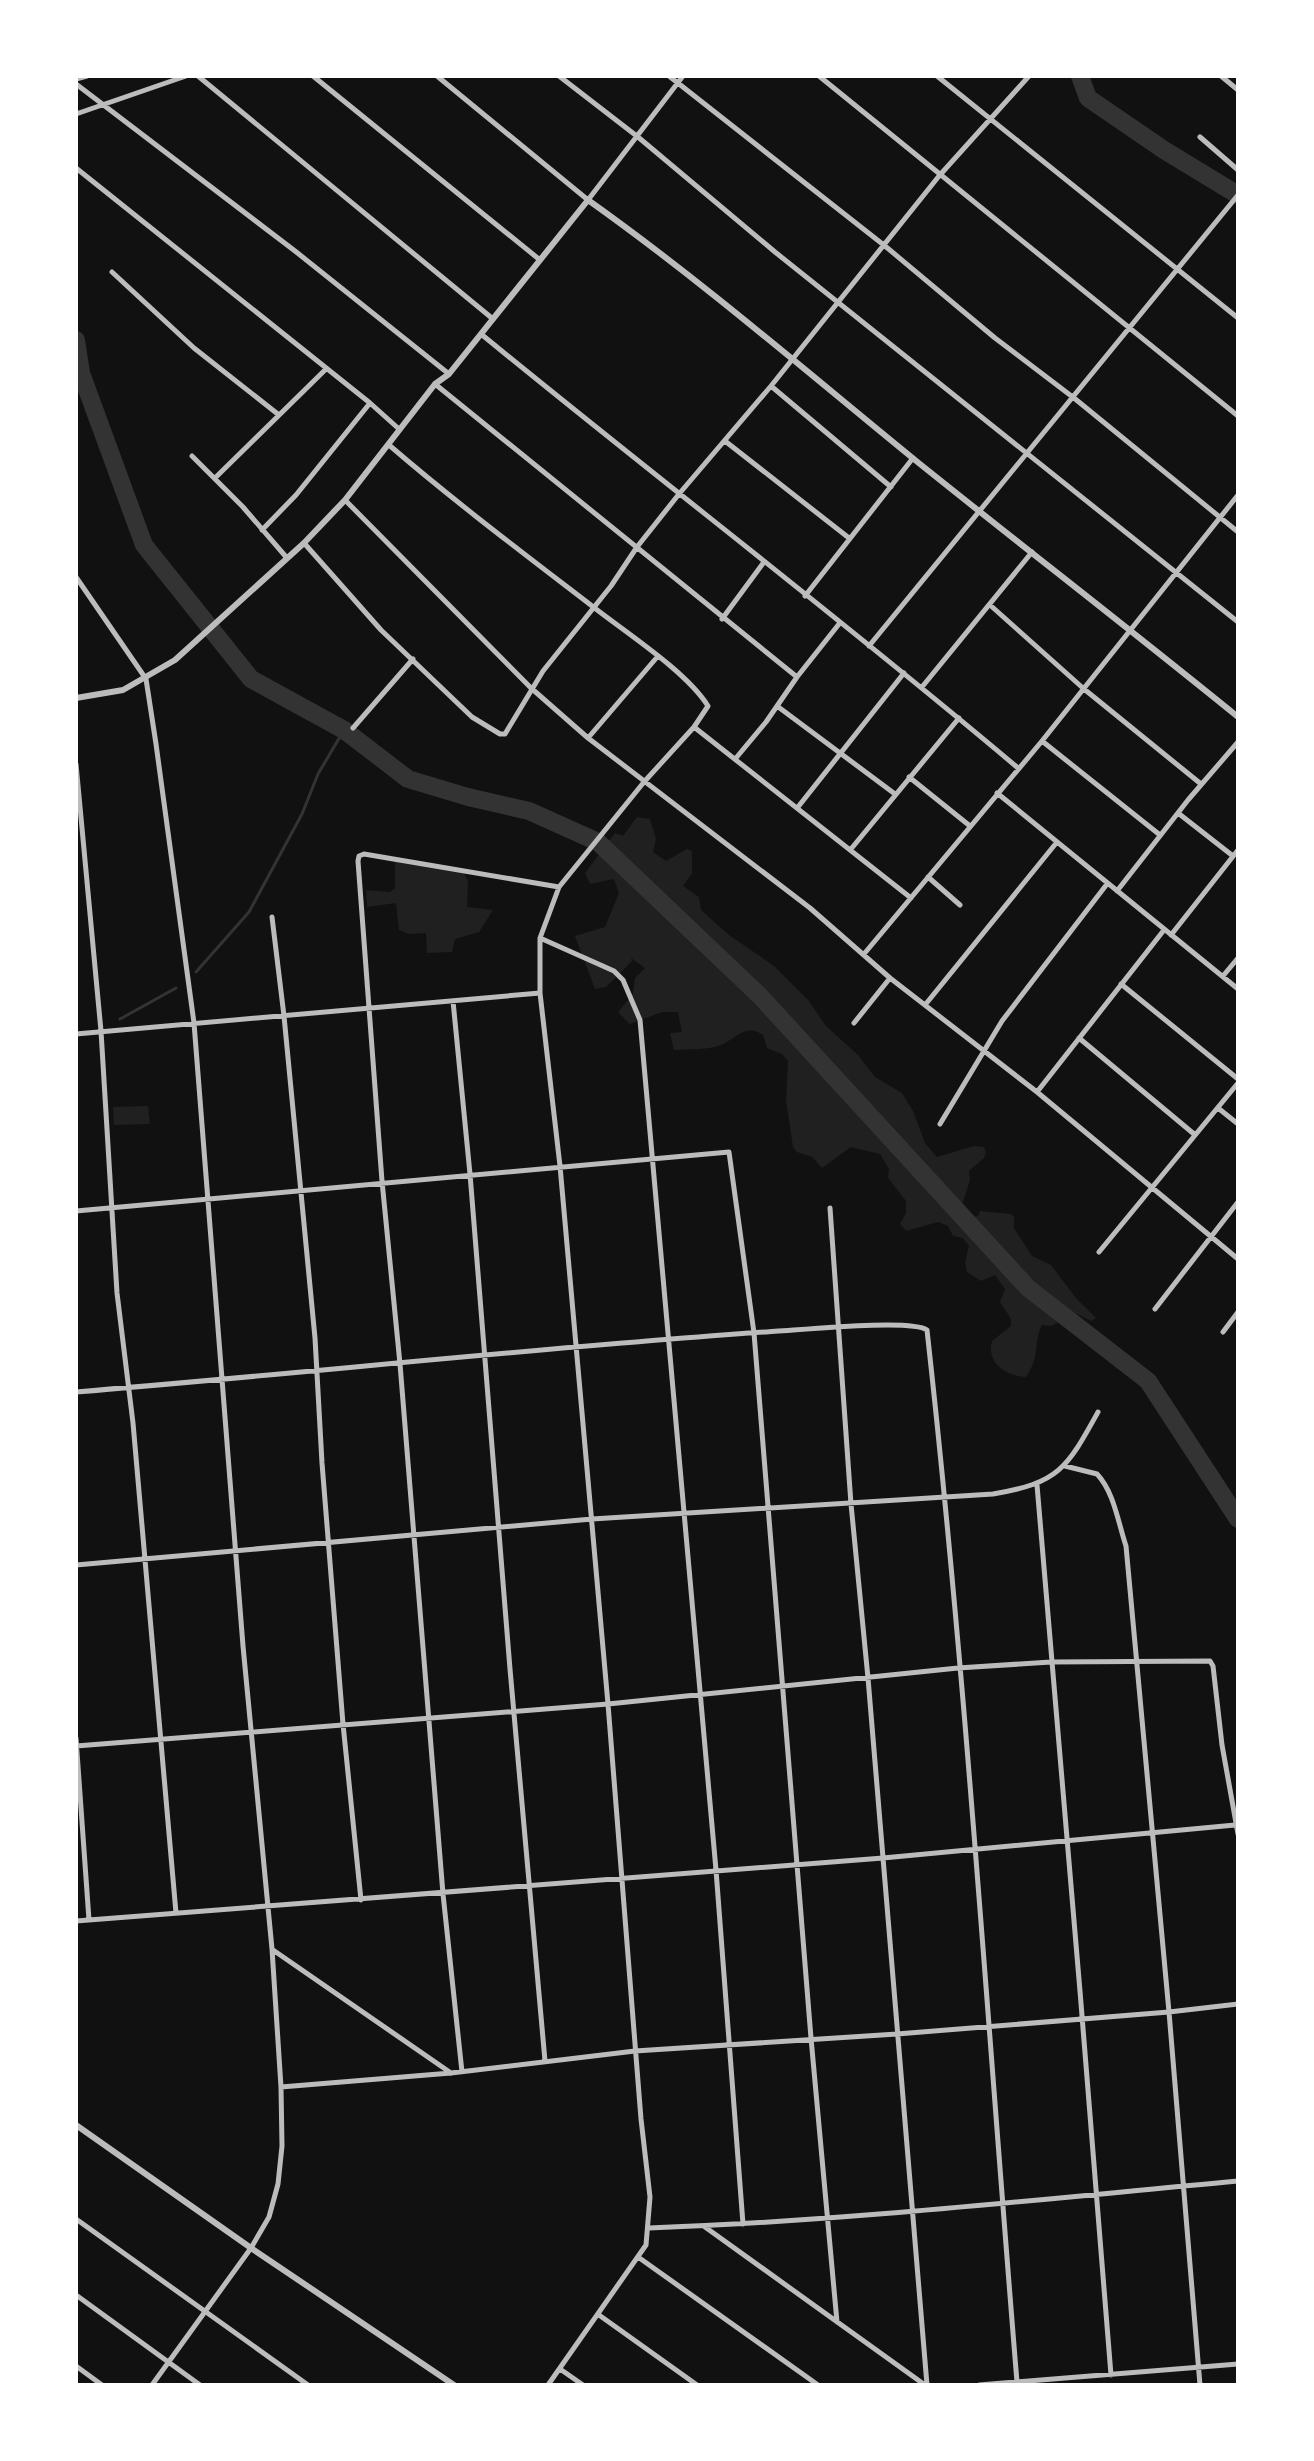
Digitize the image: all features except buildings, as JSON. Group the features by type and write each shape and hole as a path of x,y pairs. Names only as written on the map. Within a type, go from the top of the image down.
{"street":[{"path":"87,76 76,81 449,374"},
{"path":"76,114 186,76"},
{"path":"198,76 493,319"},
{"path":"313,76 540,260"},
{"path":"437,76 588,200 793,358 913,458 1238,717"},
{"path":"559,76 1238,622"},
{"path":"669,76 885,246 1238,532"},
{"path":"76,698 123,690 175,660 304,543 345,500 435,384 449,374 683,76"},
{"path":"819,76 1238,416"},
{"path":"937,76 1238,318"},
{"path":"304,543 381,630 472,717 505,734 531,688 679,494 771,386 939,176 1029,76"},
{"path":"1221,76 1238,90"},
{"path":"1200,137 1238,170"},
{"path":"76,168 399,429"},
{"path":"869,646 1238,195"},
{"path":"112,272 194,348 279,415"},
{"path":"481,334 839,624 922,687 1018,768"},
{"path":"215,478 326,369"},
{"path":"435,384 797,677"},
{"path":"771,386 891,487"},
{"path":"262,530 296,495 370,403"},
{"path":"725,441 849,538"},
{"path":"389,445 448,496 526,552 658,656 708,706 694,727 644,782 559,887 540,938 540,993 577,1347 635,2051 650,2197 646,2245 548,2385"},
{"path":"192,456 287,558"},
{"path":"805,596 913,458"},
{"path":"864,954 1042,741 1238,495"},
{"path":"345,500 531,688 588,738 810,908 890,978 1037,1092 1238,1259"},
{"path":"922,687 1032,552"},
{"path":"722,619 764,562"},
{"path":"76,577 146,679 194,1023 281,2087 282,2146 278,2184 269,2217 251,2248 152,2385"},
{"path":"990,605 1084,689 1201,784"},
{"path":"736,758 839,624"},
{"path":"588,738 658,656"},
{"path":"353,728 413,659"},
{"path":"798,807 904,673"},
{"path":"777,706 895,794"},
{"path":"851,849 959,718"},
{"path":"694,727 911,898"},
{"path":"1042,741 1160,835"},
{"path":"1117,891 1238,742"},
{"path":"76,764 101,1031 117,1293 145,1559 176,1913"},
{"path":"909,777 970,826"},
{"path":"997,793 1238,989"},
{"path":"1178,813 1233,856"},
{"path":"925,1005 1057,842"},
{"path":"1171,935 1238,850"},
{"path":"462,2072 443,1894 358,868 361,854 559,887"},
{"path":"928,877 960,905"},
{"path":"940,1124 1002,1021 1107,884"},
{"path":"272,917 315,1338 343,1724 361,1900"},
{"path":"1037,1092 1164,930"},
{"path":"540,938 614,971 623,980 640,1020 716,1870 743,2224"},
{"path":"1223,976 1238,958"},
{"path":"854,1023 890,978"},
{"path":"1099,1252 1238,1081 1121,984"},
{"path":"76,1034 540,993"},
{"path":"453,1001 545,2061"},
{"path":"1079,1038 1194,1134"},
{"path":"1218,1108 1238,1124"},
{"path":"76,1211 729,1152 754,1333 837,2322"},
{"path":"1155,1309 1238,1202"},
{"path":"830,1208 851,1504 926,2385"},
{"path":"1223,1332 1238,1312"},
{"path":"76,1392 754,1333 923,1326 927,1330 975,1849 1017,2382"},
{"path":"76,1565 592,1519 993,1494 1037,1485 1051,1478 1065,1466 1098,1412"},
{"path":"1065,1466 1097,1474 1108,1491 1126,1546 1200,2385"},
{"path":"1037,1485 1111,2375"},
{"path":"76,1746 608,1704 958,1668 1051,1662 1210,1661 1213,1663 1238,1834"},
{"path":"76,1738 89,1920"},
{"path":"76,1921 883,1858 1235,1825"},
{"path":"272,1949 451,2073"},
{"path":"281,2087 462,2072 635,2051 897,2034 1238,2004"},
{"path":"76,2125 454,2385"},
{"path":"649,2228 1003,2204 1238,2181"},
{"path":"76,2219 308,2385"},
{"path":"704,2226 926,2385"},
{"path":"638,2257 818,2385"},
{"path":"76,2295 200,2385"},
{"path":"599,2315 697,2385"},
{"path":"979,2385 1238,2364"},
{"path":"76,2366 102,2385"},
{"path":"560,2369 583,2385"}],"shaded area":[{"path":"637,817 650,819 656,839 653,852 666,861 687,849 692,851 692,873 683,886 699,897 701,910 729,935 774,966 875,1077 902,1093 913,1111 925,1143 937,1157 974,1146 984,1147 984,1158 969,1171 970,1180 961,1208 963,1212 973,1217 978,1216 980,1211 1011,1214 1014,1228 1032,1256 1051,1265 1096,1318 1092,1321 1052,1300 1017,1272 990,1239 968,1222 889,1130 870,1114 761,988 703,938 703,948 789,1030 823,1068 836,1088 869,1118 1018,1281 1039,1300 1067,1317 1051,1326 1042,1325 1034,1362 1026,1377 1005,1371 992,1356 992,1341 1011,1326 1011,1319 1000,1302 1005,1289 995,1275 981,1281 967,1272 965,1262 969,1246 963,1238 953,1236 948,1226 938,1222 906,1231 900,1224 906,1213 906,1201 888,1178 889,1169 880,1154 851,1147 822,1168 812,1157 797,1152 793,1147 786,1100 788,1061 782,1054 767,1048 763,1035 746,1031 716,1047 674,1050 670,1033 682,1032 678,1012 662,1012 630,1024 618,1012 633,994 635,978 645,968 631,958 632,961 606,987 595,989 575,936 605,927 619,893 614,879 590,884 585,873 615,833 623,836"},
{"path":"395,860 464,873 468,881 467,907 493,910 479,932 455,939 452,952 427,953 426,933 409,934 399,930 396,903 367,907 366,890 390,892 395,888"},
{"path":"148,1106 150,1124 114,1125 113,1107"}],"waterway":[{"path":"1080,76 1088,98 1238,195"},
{"path":"76,340 81,373 144,545 251,679 344,730 408,779 529,811 598,842 760,996 1028,1288 1148,1381 1238,1519"},
{"path":"196,972 249,912 302,814 318,774 344,730"},
{"path":"120,1019 176,988"}]}
